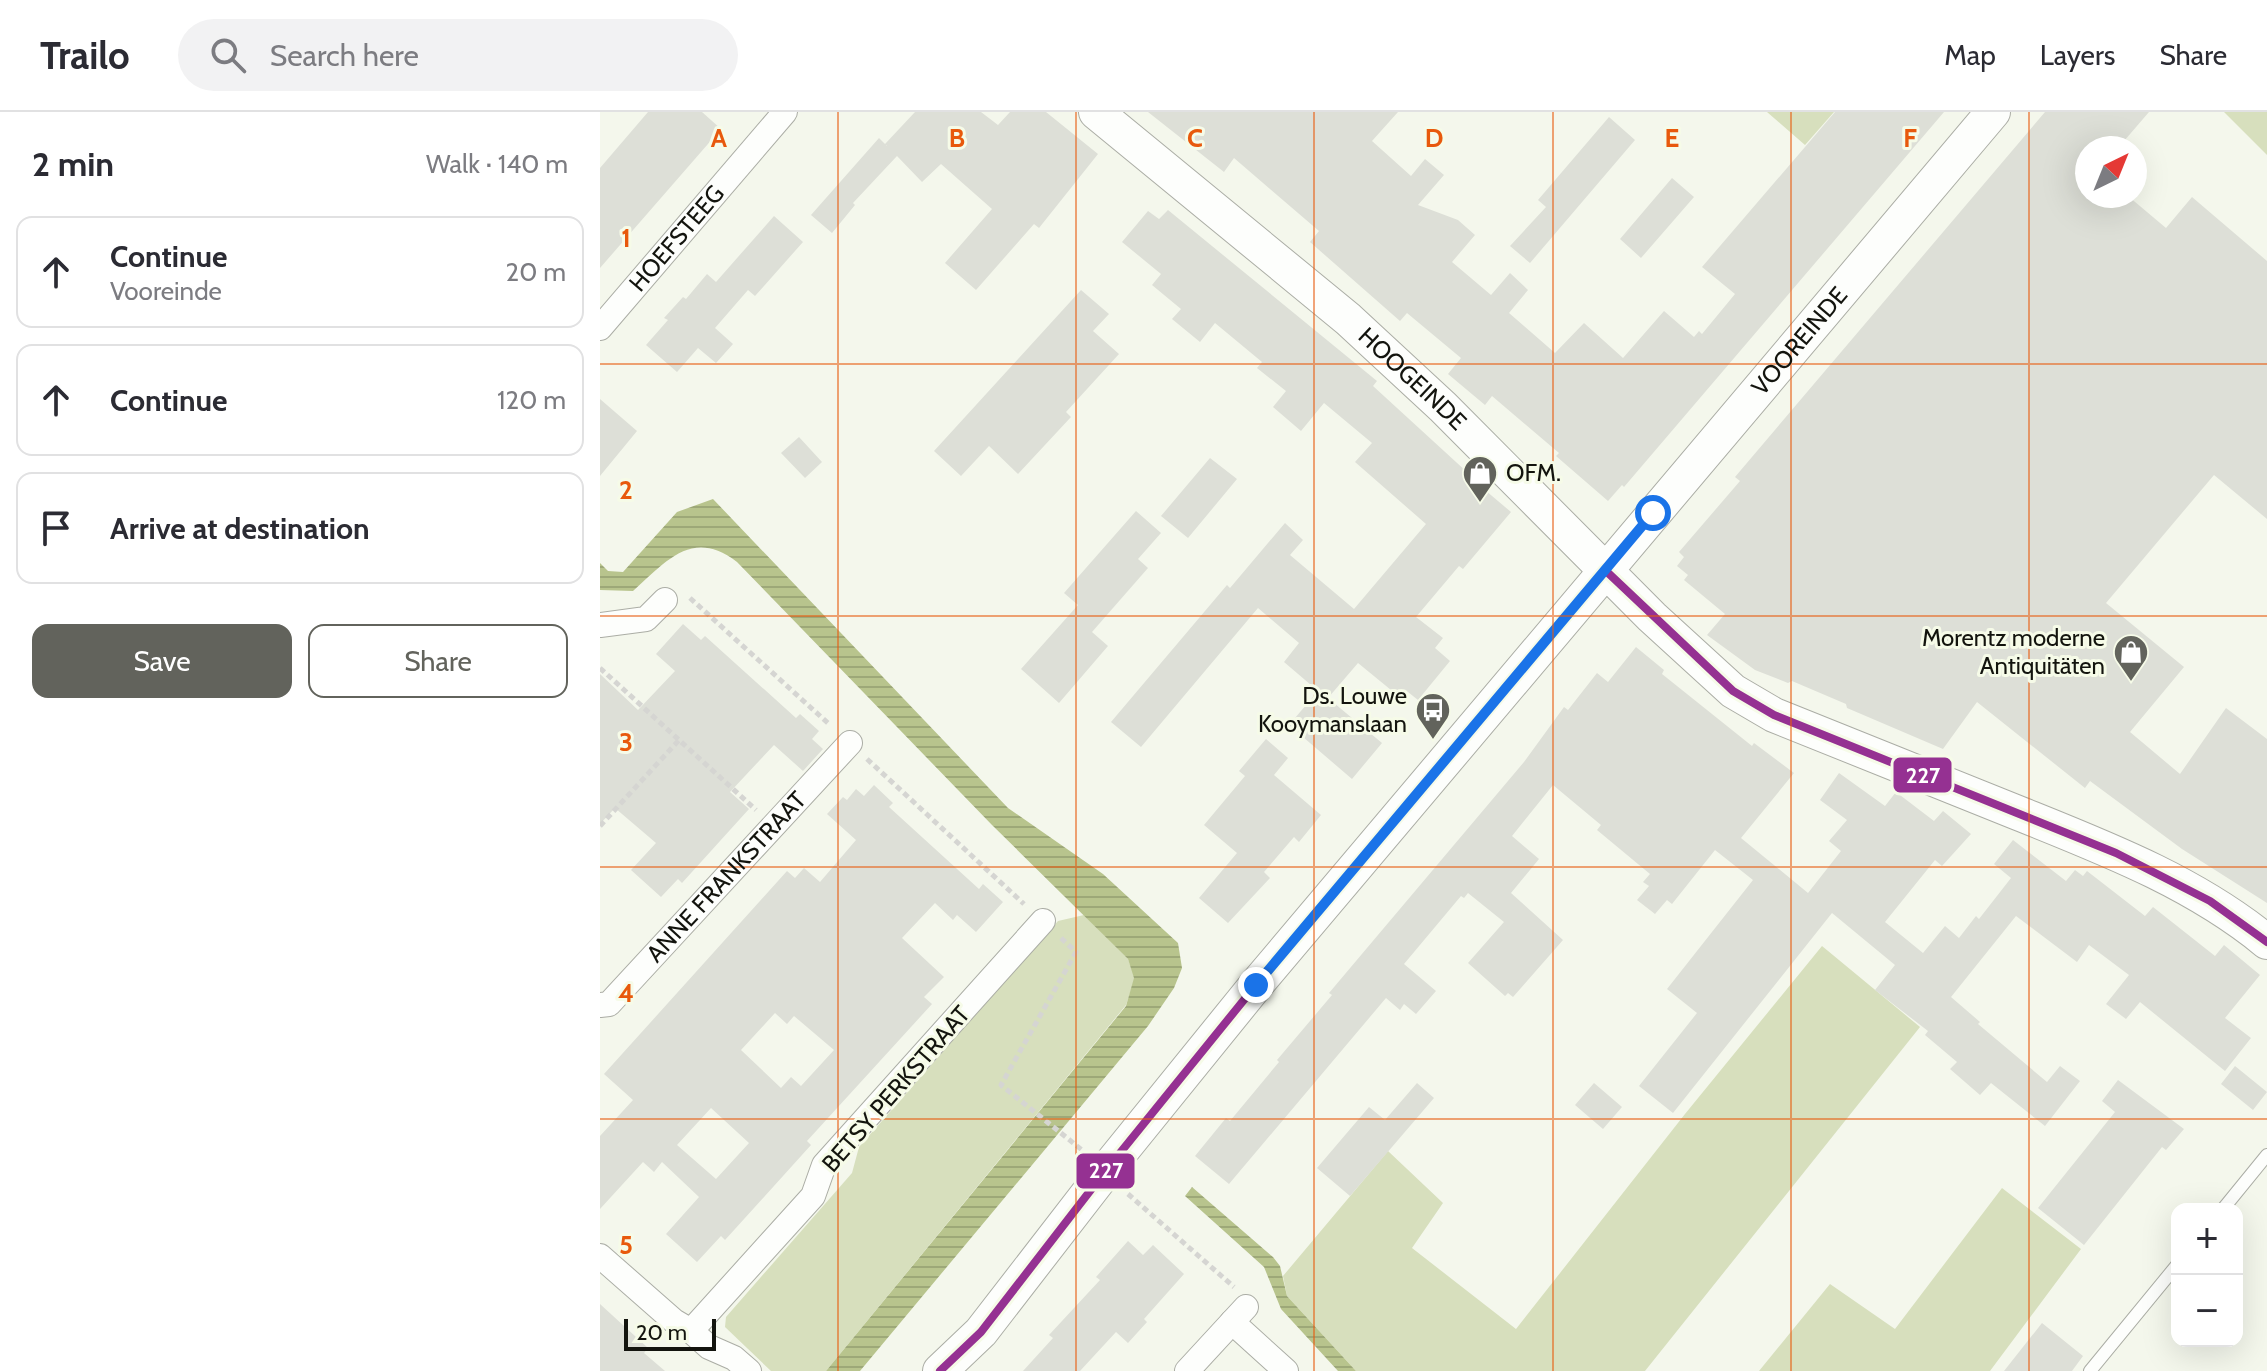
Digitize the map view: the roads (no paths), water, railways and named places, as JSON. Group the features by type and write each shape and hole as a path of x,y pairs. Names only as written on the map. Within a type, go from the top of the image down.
{"main road":[{"name":"HOOGEINDE","path":"1096,112 1348,319 1443,407 1605,570 1733,691 1774,715 2100,846 2183,885 2244,923 2267,942"},
{"name":"VOOREINDE","path":"981,1332 1107,1169 1256,985 1993,112"},
{"path":"940,1371 981,1332"},
{"path":"958,1371 981,1332"}],"street":[{"name":"HOEFSTEEG","path":"600,328 785,112"},
{"path":"600,625 646,619 665,600"},
{"name":"ANNE FRANKSTRAAT","path":"600,1005 609,1004 850,743"},
{"name":"BETSY PERKSTRAAT","path":"700,1339 813,1196 824,1165 1043,921"},
{"path":"600,1256 674,1321 734,1358 749,1371"},
{"path":"1187,1371 1240,1308 1286,1371"},
{"path":"700,1339 721,1371"}],"lane":[{"path":"2228,1203 2267,1155"},
{"path":"2090,1371 2171,1272"}],"place":[{"name":"OFM.","path":"1480,504"},
{"name":"Morentz moderne Antiquitäten","path":"2131,683"},
{"name":"Ds. Louwe Kooymanslaan","path":"1433,741"}]}
